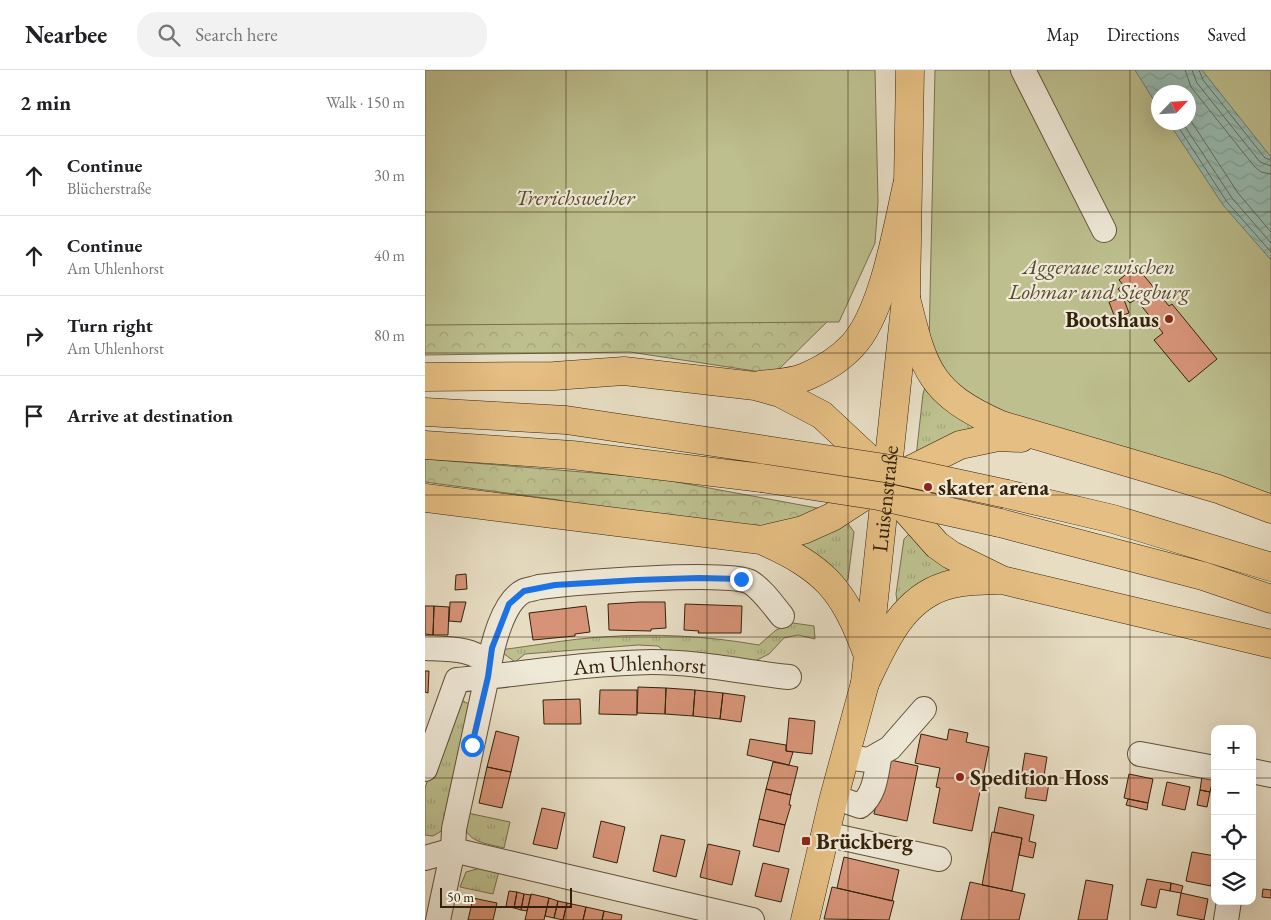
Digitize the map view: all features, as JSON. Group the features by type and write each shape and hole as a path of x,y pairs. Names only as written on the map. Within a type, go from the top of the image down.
{"main road":[{"name":"Luisenstraße","path":"805,920 834,798 865,683 906,298 910,70"},
{"path":"755,386 803,378 836,361 853,346 867,326 879,294 907,184"},
{"path":"906,298 919,349 932,378 947,394 983,417 1001,425 1045,439 1218,489 1271,509"},
{"path":"425,377 554,376 624,371 755,386 793,398 822,415 868,458 905,509 937,545 951,555 1002,580 1271,644"},
{"path":"425,412 566,420 891,469 1113,519 1271,568"},
{"path":"761,540 803,530 832,517 886,482 960,445 998,437 1045,439"},
{"path":"425,445 572,456 762,478 879,496 1001,523 1203,576 1271,599"},
{"path":"425,498 761,540 794,555 813,567 833,586 846,604 867,653"},
{"path":"865,683 887,636 909,609 944,586 964,582 1002,580"}],"street":[{"path":"1023,70 1104,230"},
{"path":"437,920 453,850 458,810 489,672 492,648 509,604 524,591 539,588 699,578 741,579 751,583 782,616"},
{"path":"425,648 454,650 479,656 485,660 489,672"},
{"name":"Am Uhlenhorst","path":"425,769 457,680 489,672 654,662 789,677"},
{"path":"845,757 869,760 890,748 924,709"},
{"path":"834,798 860,806 866,801 872,793 880,754"},
{"path":"1140,754 1211,767"},
{"path":"859,842 866,801"},
{"path":"825,834 939,858"},
{"path":"425,858 453,850 752,920"},
{"path":"1225,920 1228,905"}],"green space":[{"name":"Trerichsweiher","path":"425,70 875,70 878,202 875,243 839,322 425,325"},
{"name":"Aggeraue zwischen Lohmar und Siegburg","path":"935,70 1271,70 1271,509 962,404 929,344"},
{"path":"425,286 831,318 774,374 630,352 425,355"},
{"path":"925,387 985,426 916,457"},
{"path":"425,459 655,478 828,510 775,529 586,510 559,500 425,482"},
{"path":"847,522 854,532 848,579 843,586 795,549 801,537"},
{"path":"911,532 962,569 901,606 897,601 896,594 904,539"},
{"path":"793,623 814,626 815,639 798,635 784,638 769,654 755,661 667,653 658,646 638,645 525,654 515,662 499,650 589,638 642,635 700,637 759,645 776,630"},
{"path":"461,700 469,704 443,830 433,836 425,835 425,788 453,707"},
{"path":"463,812 510,822 504,848 480,842 469,835 463,822"},
{"path":"480,868 499,871 493,894 460,887 466,872"}],"water":[{"path":"1135,70 1202,70 1271,157 1271,260 1223,205 1174,130 1196,130 1196,85 1151,85 1151,96"}],"building":[{"name":"Bootshaus","path":"1136,266 1169,306 1172,304 1217,359 1189,382 1154,340 1163,333 1136,299 1130,303 1118,289 1123,285 1119,280"},
{"path":"1123,297 1129,313 1115,318 1109,302"},
{"path":"466,574 467,589 455,590 456,575"},
{"path":"450,602 466,602 461,622 449,621"},
{"path":"665,602 666,628 651,629 651,631 609,630 608,604"},
{"path":"685,604 742,606 741,633 698,633 699,631 684,630"},
{"path":"425,606 434,606 433,635 425,634"},
{"path":"434,606 449,607 448,635 433,635"},
{"path":"586,606 590,632 575,634 575,636 533,640 529,613"},
{"path":"425,671 429,671 428,693 425,692"},
{"path":"638,687 666,688 665,714 637,713"},
{"path":"666,688 695,690 693,716 665,714"},
{"path":"600,690 637,690 637,715 599,714"},
{"path":"695,690 723,693 720,719 693,716"},
{"path":"723,693 745,696 741,722 720,719"},
{"path":"580,699 581,724 544,724 543,700"},
{"path":"789,718 815,721 812,754 786,751"},
{"name":"Spedition Hoss","path":"949,729 968,733 966,742 989,747 972,831 933,823 940,788 936,787 940,768 915,763 921,734 947,740"},
{"path":"496,731 519,737 511,772 487,767"},
{"path":"750,739 786,745 786,751 793,752 789,765 747,755"},
{"path":"1025,753 1047,757 1043,782 1049,783 1046,801 1025,798 1028,780 1021,778"},
{"path":"886,759 918,766 907,821 874,814"},
{"path":"773,762 798,767 791,795 766,789"},
{"path":"487,767 511,772 502,808 479,803"},
{"path":"1129,774 1153,779 1148,803 1124,798"},
{"path":"1202,776 1211,778 1210,792 1200,790"},
{"path":"1167,782 1190,787 1185,810 1162,805"},
{"path":"766,789 791,795 789,805 791,805 785,825 759,819"},
{"path":"1200,790 1210,792 1207,807 1197,805"},
{"path":"1128,799 1148,803 1147,810 1126,805"},
{"path":"999,807 1034,815 1029,841 1036,843 1033,858 1019,855 1022,838 994,832"},
{"path":"542,808 565,813 557,849 533,844"},
{"path":"759,819 785,825 779,852 753,846"},
{"path":"601,821 625,827 617,863 593,857"},
{"path":"992,832 1022,838 1012,891 982,885"},
{"path":"661,835 685,840 676,877 653,871"},
{"path":"708,844 740,851 732,885 700,877"},
{"path":"1192,852 1211,855 1211,886 1186,881"},
{"path":"844,857 899,870 892,901 837,888"},
{"path":"763,863 789,869 781,902 755,896"},
{"path":"1147,879 1171,883 1170,891 1160,889 1156,908 1141,905"},
{"path":"1086,880 1113,885 1107,920 1078,920"},
{"path":"970,882 1025,894 1019,920 961,920"},
{"path":"1171,883 1183,886 1181,893 1170,891"},
{"path":"832,887 894,901 889,920 824,919"},
{"path":"1263,889 1271,890 1271,898 1262,897"},
{"path":"509,891 517,892 514,908 506,906"},
{"path":"517,892 524,894 521,910 514,908"},
{"path":"1181,893 1208,899 1204,920 1177,915"},
{"path":"524,894 531,895 527,911 521,910"},
{"path":"531,894 549,898 544,920 525,920"},
{"path":"473,898 497,903 493,920 468,920"},
{"path":"549,898 558,901 554,918 545,916"},
{"path":"558,901 567,903 563,920 554,918"},
{"path":"567,903 586,907 583,920 563,920"},
{"path":"586,907 604,911 602,920 583,920"},
{"path":"604,911 622,915 621,920 602,920"}],"place":[{"name":"Bootshaus","path":"1169,319"},
{"name":"skater arena","path":"928,487"},
{"name":"Spedition Hoss","path":"960,777"},
{"name":"Brückberg","path":"806,841"}],"route":[{"path":"472,745 488,677 492,648 509,604 524,591 555,585 637,580 741,579"}]}
